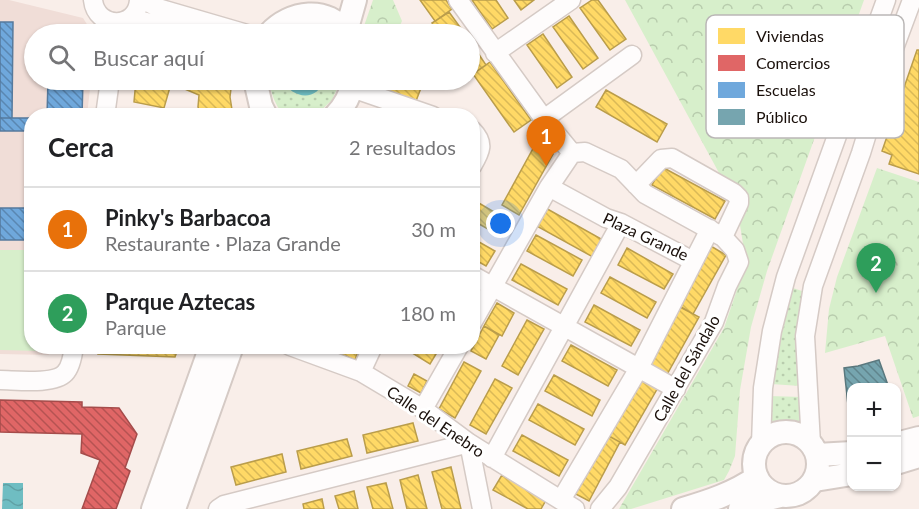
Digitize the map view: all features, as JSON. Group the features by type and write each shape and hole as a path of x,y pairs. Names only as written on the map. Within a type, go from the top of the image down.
{"main road":[{"path":"348,24 355,0"},
{"path":"281,24 314,7 338,24"},
{"path":"257,90 262,108"},
{"path":"343,108 350,90"},
{"path":"153,509 209,354"},
{"path":"174,509 229,354"},
{"path":"780,496 769,491 757,477 754,466 761,444 776,434 786,432 796,434 814,449 847,452"},
{"path":"901,443 919,438"},
{"path":"740,509 756,502 799,494 808,488 815,480 818,469 814,449"},
{"path":"901,462 919,456"},
{"path":"815,480 847,475"},
{"path":"683,509 714,500 744,486 757,477"}],"street":[{"path":"125,24 136,12 141,0 161,9 212,24"},
{"path":"458,0 475,24"},
{"path":"495,53 571,0"},
{"path":"881,15 886,0"},
{"path":"912,0 919,9"},
{"path":"904,21 912,0"},
{"path":"90,2 102,18 120,24"},
{"path":"480,32 572,153 549,187 480,309"},
{"path":"544,119 632,55"},
{"path":"106,108 109,90"},
{"path":"368,90 413,108"},
{"path":"761,444 763,388 772,331 786,277 836,138"},
{"path":"814,449 805,336 813,286 866,138"},
{"name":"Plaza Grande","path":"549,187 693,261 717,233 645,194 621,169 585,152 572,153"},
{"path":"636,185 661,159 672,158 734,193 738,198 738,203 717,233"},
{"path":"492,458 621,223"},
{"name":"Calle del Sándalo","path":"600,509 618,487 714,322 727,286 739,262 735,250 717,233"},
{"path":"568,504 693,261"},
{"path":"480,279 676,388"},
{"path":"0,380 55,379 65,373 73,354"},
{"name":"Calle del Enebro","path":"312,354 361,372 423,409 469,443 568,504"},
{"path":"361,372 369,354"},
{"path":"423,409 454,354"},
{"path":"218,509 224,505 469,443 482,509"}],"shaded area":[{"path":"0,0 9,0 83,18 87,24 24,24 24,90 90,90 88,108 24,108 24,354 50,354 48,355 0,354"}],"green space":[{"path":"373,0 393,0 402,21 401,24 365,24"},
{"path":"625,0 864,0 859,15 706,15 706,138 815,138 767,271 751,327 740,390 735,456 729,471 724,480 631,509 619,509 724,328 746,263 737,206"},
{"path":"271,90 336,90 332,100 324,108 278,108"},
{"path":"877,168 919,182 919,416 913,418 885,336 825,353 829,309 837,277"},
{"path":"0,250 24,250 24,351 0,350"},
{"path":"790,287 802,291 798,338 800,386 771,384 774,357"},
{"path":"769,396 802,397 804,427 786,423 767,427"}],"water":[{"path":"291,90 318,90 310,95"},
{"path":"3,483 23,483 23,509 2,509"}],"building: Viviendas":[{"path":"420,0 446,0 452,9 435,21"},
{"path":"472,0 496,0 508,18 492,29"},
{"path":"514,0 534,0 521,10"},
{"path":"592,0 598,0 626,39 610,50 580,8"},
{"path":"449,12 458,24 433,24"},
{"path":"569,16 598,58 583,69 553,27"},
{"path":"543,34 572,77 557,88 527,45"},
{"path":"917,50 919,50 919,174 889,164 892,155 882,151 887,138 904,138 904,88"},
{"path":"480,56 486,65 480,69"},
{"path":"490,62 531,120 514,132 480,84 480,69"},
{"path":"135,90 169,90 164,108 134,102"},
{"path":"187,90 231,90 232,108 198,108 199,95"},
{"path":"384,90 420,90 416,101"},
{"path":"606,90 667,124 657,142 596,107"},
{"path":"535,145 553,154 519,215 502,205"},
{"path":"662,167 725,201 715,219 652,185"},
{"path":"480,204 511,222 502,237 480,225"},
{"path":"542,206 603,240 593,257 533,224"},
{"path":"536,235 582,260 573,276 527,251"},
{"path":"480,243 495,251 486,266 480,263"},
{"path":"709,245 726,255 693,314 676,304"},
{"path":"627,248 673,274 664,289 618,265"},
{"path":"521,264 567,289 558,305 512,280"},
{"path":"610,277 656,302 647,318 601,293"},
{"path":"497,303 514,313 502,336 484,326"},
{"path":"594,305 640,330 631,346 585,322"},
{"path":"680,307 699,317 665,378 646,368"},
{"path":"527,320 544,329 518,375 502,366"},
{"path":"484,326 499,335 486,359 477,354 480,354 480,334"},
{"path":"571,345 617,370 608,386 562,361"},
{"path":"98,354 176,354 175,357"},
{"path":"340,354 357,354 355,360"},
{"path":"414,354 436,354 430,364"},
{"path":"464,362 481,371 455,418 439,409"},
{"path":"414,374 427,381 421,393 408,386"},
{"path":"554,375 600,400 592,416 545,391"},
{"path":"642,375 660,384 625,445 607,435"},
{"path":"495,379 512,388 486,434 470,425"},
{"path":"538,404 584,429 575,445 529,420"},
{"path":"413,423 418,441 367,453 363,435"},
{"path":"522,435 568,460 559,476 513,451"},
{"path":"607,435 620,442 589,501 570,491"},
{"path":"347,439 352,456 301,469 297,451"},
{"path":"282,454 286,472 236,485 231,467"},
{"path":"451,467 461,509 442,509 432,472"},
{"path":"418,475 427,509 407,509 400,480"},
{"path":"502,475 546,500 541,509 528,509 493,490"},
{"path":"386,483 393,509 373,509 367,487"},
{"path":"354,491 358,509 339,509 335,496"},
{"path":"322,499 324,509 304,509 303,504"}],"building: Comercios":[{"path":"0,400 82,402 82,407 119,408 137,434 125,468 130,471 116,509 82,509 100,460 81,453 82,434 0,432"}],"building: Escuelas":[{"path":"0,22 13,22 12,118 0,118"},
{"path":"48,90 83,90 82,108 47,108"},
{"path":"0,118 24,118 24,131 0,131"},
{"path":"0,208 24,208 24,240 0,240"}],"building: Público":[{"path":"879,360 887,383 847,383 847,396 844,368"}],"place":[{"name":"Pinky's Barbacoa","path":"546,166"},
{"name":"Parque Aztecas","path":"876,293"}]}
